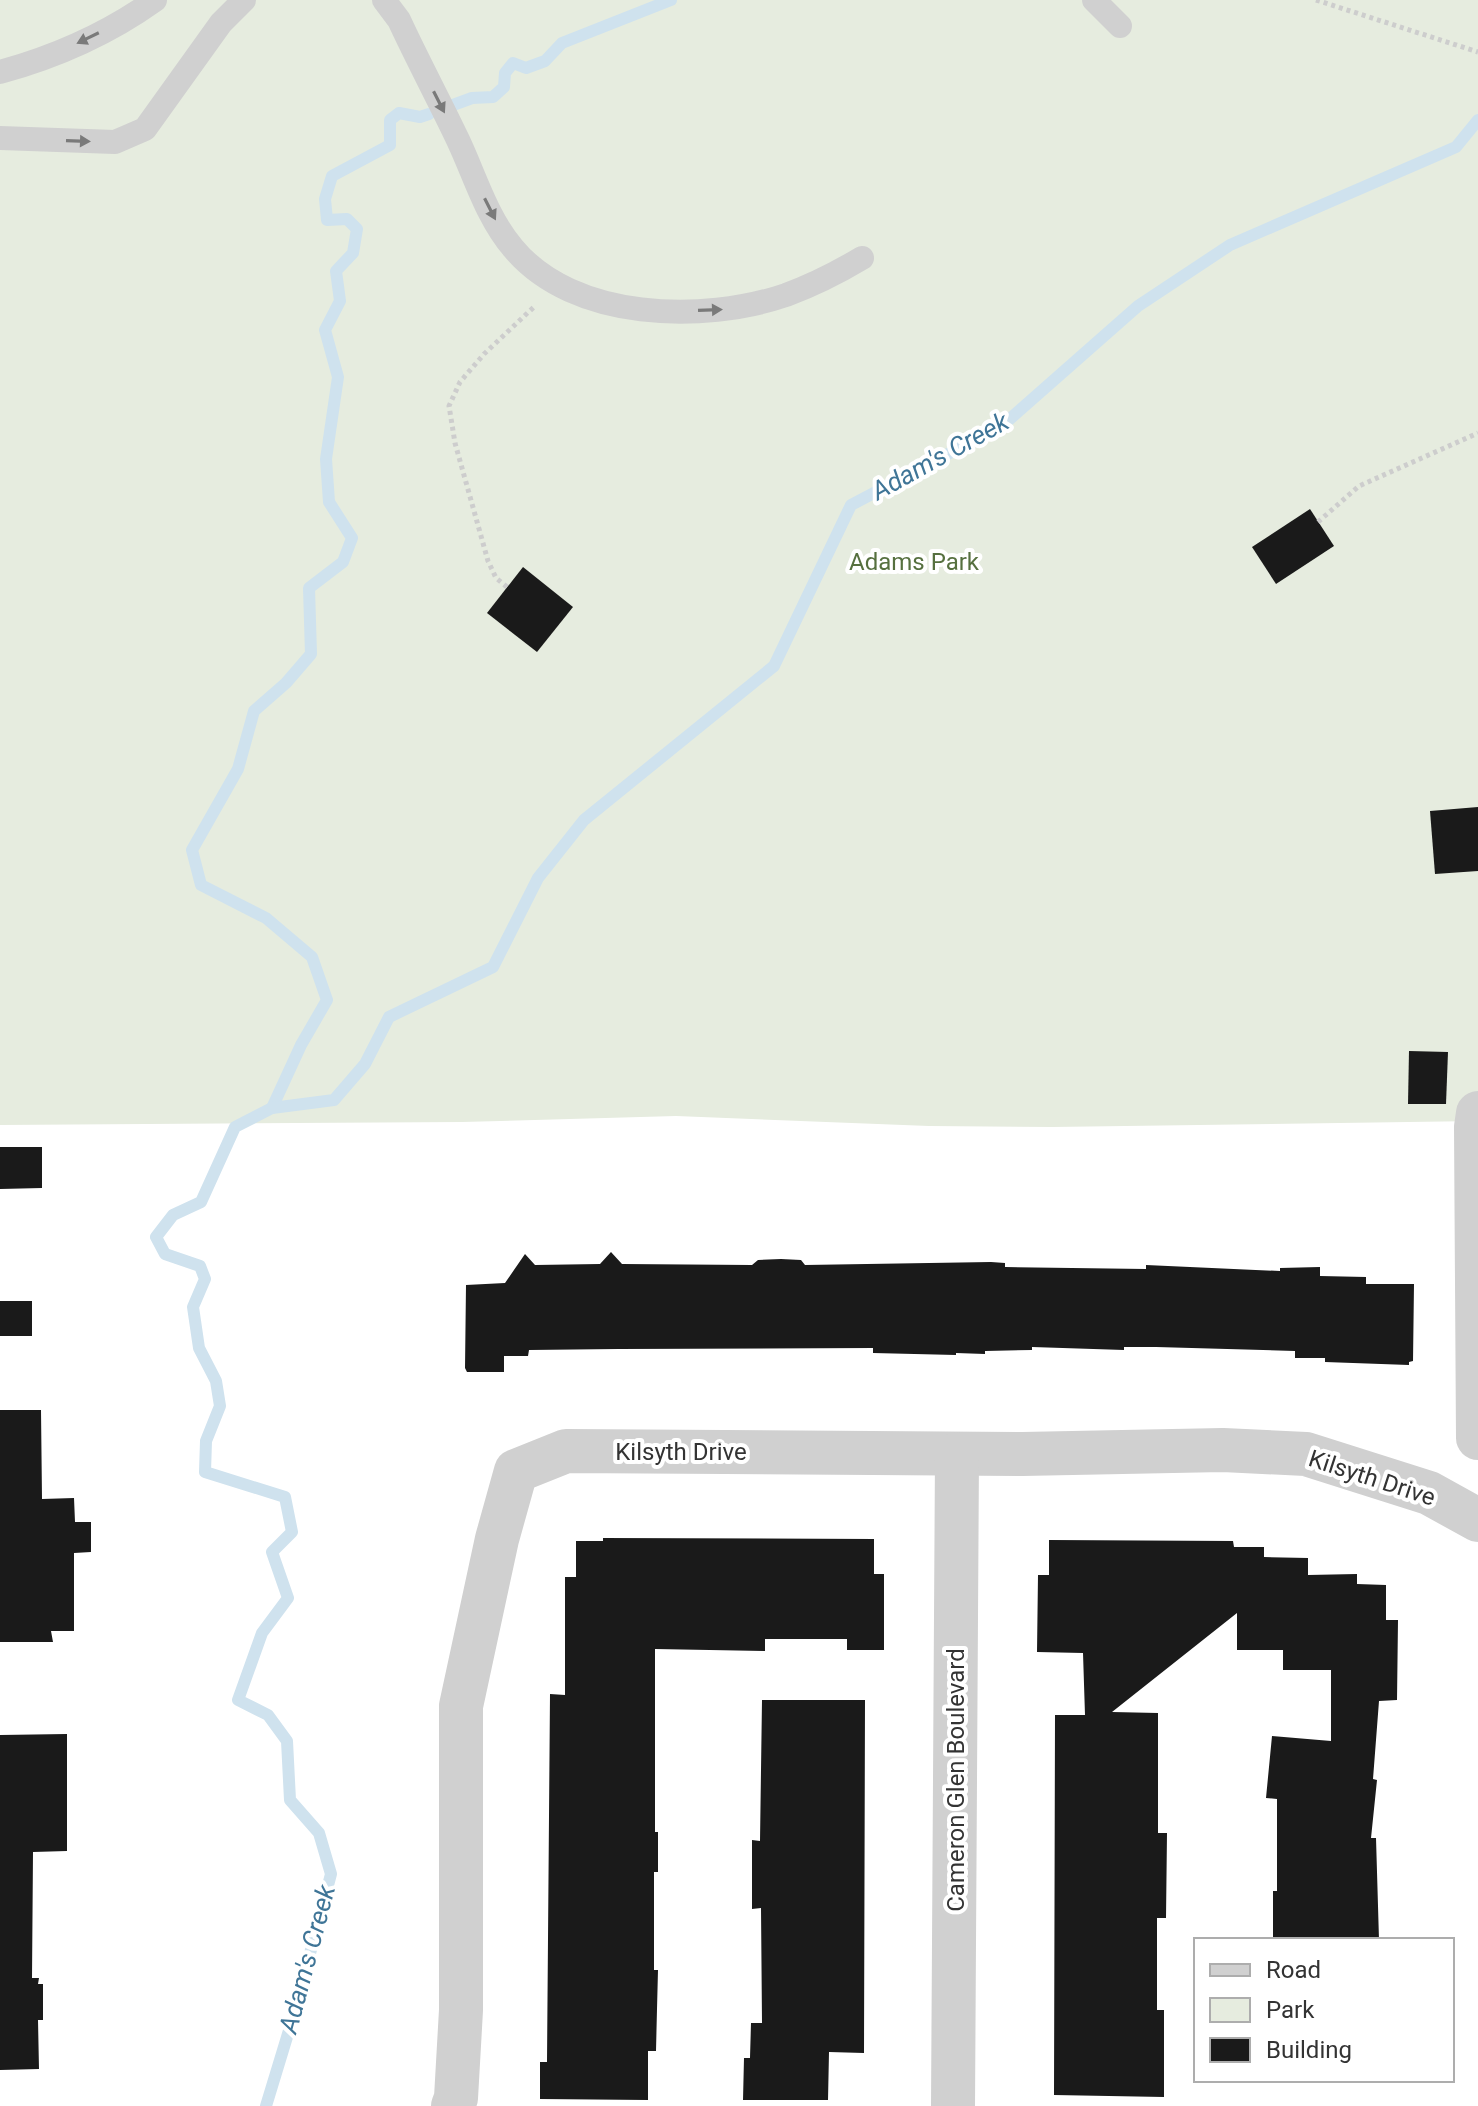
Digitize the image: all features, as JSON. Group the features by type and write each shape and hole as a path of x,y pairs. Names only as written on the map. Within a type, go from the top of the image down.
{"street":[{"path":"1478,1113 1478,1438"},
{"name":"Kilsyth Drive","path":"453,2106 461,2010 461,1706 497,1539 516,1471 566,1451 957,1454 1223,1450 1306,1454 1429,1493 1478,1520"},
{"name":"Cameron Glen Boulevard","path":"953,2106 957,1454"}],"lane":[{"path":"0,72 41,61 131,17 155,0"},
{"path":"0,138 115,142 145,129 221,23 244,0"},
{"path":"384,0 399,20 490,212 513,249 569,291 617,306 663,311 726,309 796,291 862,258"},
{"path":"1094,0 1120,26"}],"path":[{"path":"1316,0 1478,52"},
{"path":"507,587 496,578 488,561 455,443 449,406 460,382 484,354 537,304 553,282"},
{"path":"1318,522 1359,486 1478,433"}],"green space":[{"name":"Adams Park","path":"0,0 1478,0 1478,1121 1052,1127 929,1126 676,1116 462,1122 0,1125"}],"building":[{"path":"1310,509 1334,546 1276,584 1252,547"},
{"path":"523,567 573,607 537,652 487,613"},
{"path":"1478,807 1478,871 1435,874 1430,811"},
{"path":"1409,1051 1448,1052 1446,1104 1408,1104"},
{"path":"0,1147 42,1147 42,1188 0,1189"},
{"path":"611,1252 622,1264 752,1265 758,1260 781,1259 801,1260 805,1265 991,1262 1005,1263 1005,1267 1146,1269 1146,1265 1280,1271 1280,1268 1320,1267 1320,1276 1366,1277 1366,1284 1414,1284 1413,1361 1409,1365 1325,1362 1325,1358 1295,1358 1295,1351 1156,1347 1124,1347 1124,1350 1032,1347 1032,1350 956,1355 873,1353 873,1348 529,1350 528,1356 504,1356 504,1372 467,1372 466,1285 505,1283 525,1254 535,1265 600,1264"},
{"path":"0,1301 32,1301 32,1336 0,1336"},
{"path":"0,1410 41,1410 42,1499 74,1498 75,1522 91,1522 91,1552 74,1553 74,1631 51,1631 53,1642 0,1642"},
{"path":"603,1538 874,1539 874,1574 884,1574 884,1650 847,1650 847,1639 765,1639 765,1651 655,1649 655,1832 658,1832 658,1872 654,1872 654,1970 658,1970 656,2051 648,2051 648,2100 540,2099 540,2062 547,2062 550,1694 565,1695 565,1577 576,1577 576,1541 603,1541"},
{"path":"1049,1540 1233,1541 1234,1547 1264,1547 1264,1557 1308,1558 1308,1575 1357,1574 1357,1584 1386,1585 1386,1620 1398,1620 1397,1700 1379,1701 1373,1779 1377,1780 1371,1838 1376,1838 1379,1938 1273,1938 1273,1891 1277,1891 1277,1799 1266,1798 1272,1736 1331,1741 1331,1670 1283,1670 1283,1650 1237,1650 1237,1613 1112,1712 1158,1713 1158,1833 1167,1833 1166,1918 1157,1918 1157,2010 1164,2010 1164,2097 1054,2095 1055,1715 1085,1715 1083,1653 1037,1652 1038,1575 1049,1575"},
{"path":"762,1700 865,1700 864,2053 829,2052 828,2100 743,2100 744,2058 750,2058 751,2023 762,2023 761,1908 752,1909 752,1840 760,1841"},
{"path":"67,1734 67,1851 33,1852 32,1978 39,1978 38,1984 43,1984 43,2020 38,2020 39,2069 0,2070 0,1735"}],"waterway":[{"name":"Adam's Creek","path":"453,105 472,98 493,97 504,87 505,73 513,63 526,68 545,61 562,43 671,0"},
{"name":"Adam's Creek","path":"272,1108 301,1045 327,1000 312,957 266,918 201,885 192,850 238,769 254,711 286,683 311,654 309,588 343,562 352,538 329,502 326,459 338,377 325,330 340,301 336,271 353,253 357,229 347,219 327,220 325,199 332,176 390,145 390,120 399,113 420,117 429,114"},
{"name":"Adam's Creek","path":"266,2106 331,1874 319,1833 290,1800 287,1741 268,1715 238,1700 262,1633 288,1598 272,1552 292,1532 285,1497 205,1472 206,1441 220,1406 216,1381 199,1348 193,1307 205,1279 200,1266 165,1254 156,1237 173,1215 201,1202 235,1127 272,1108 334,1100 365,1064 389,1017 493,967 538,878 584,820 774,666 851,505 1003,425 1138,306 1230,245 1456,147 1478,120"}]}
